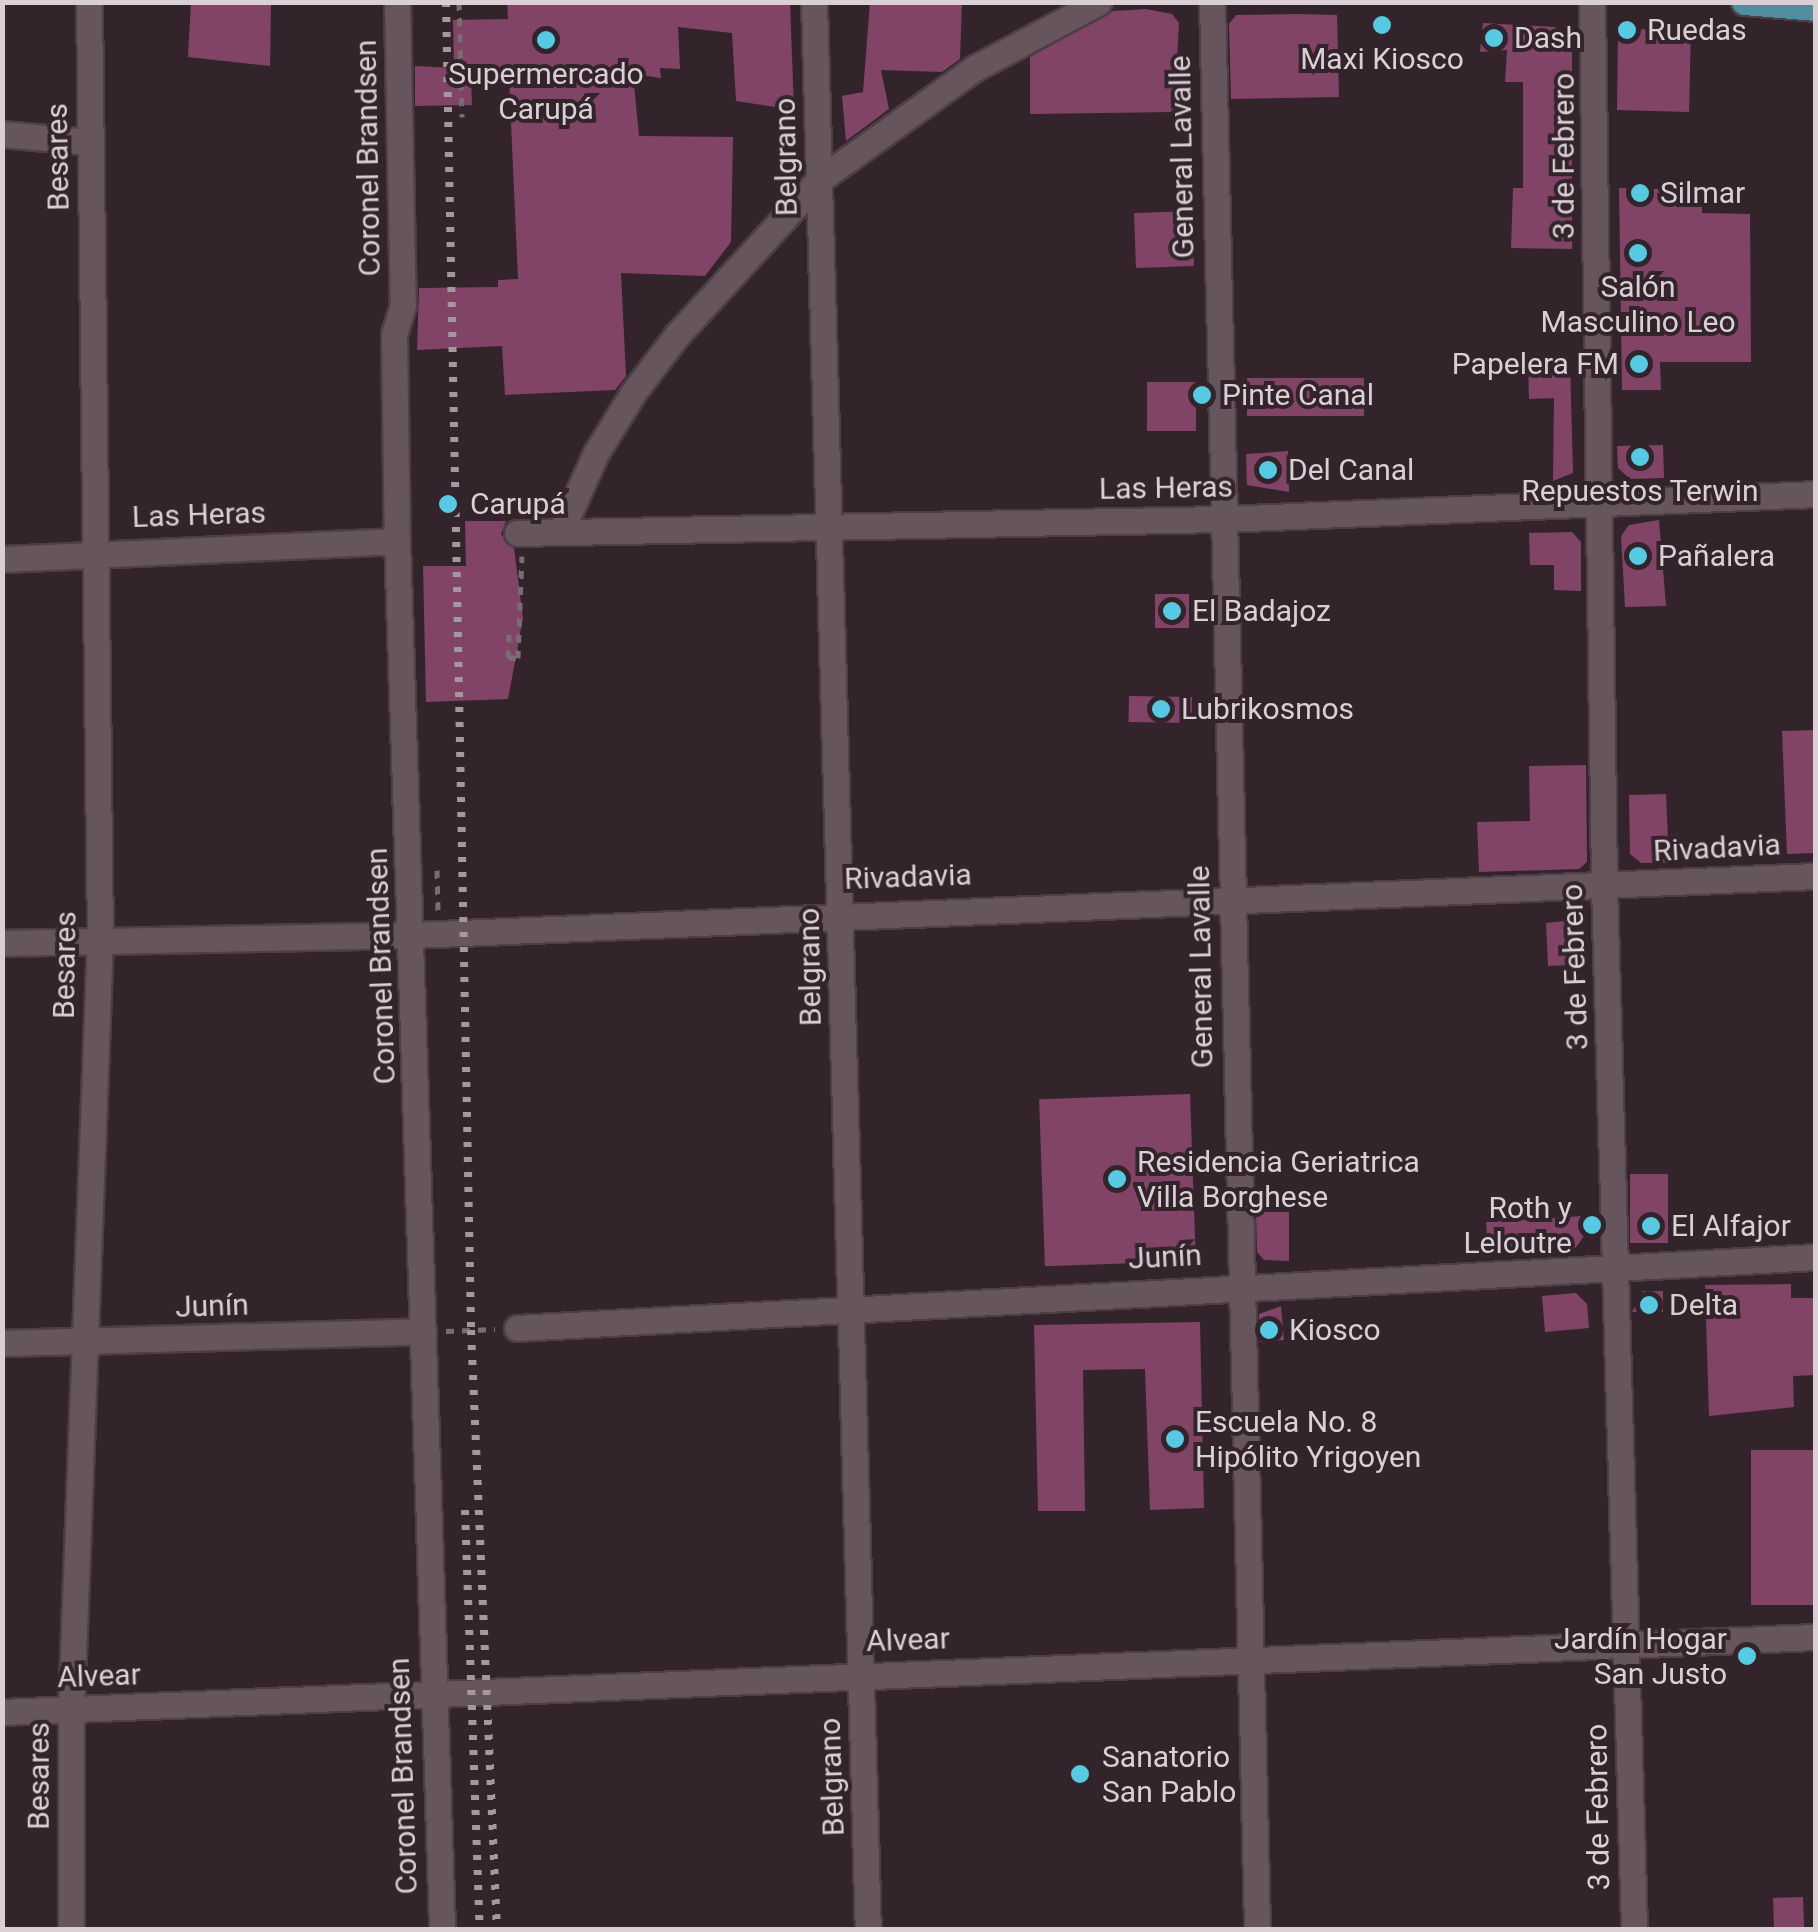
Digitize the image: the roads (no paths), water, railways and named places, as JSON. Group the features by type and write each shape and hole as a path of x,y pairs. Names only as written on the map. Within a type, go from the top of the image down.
{"main road":[{"path":"1744,2 1816,8"}],"street":[{"name":"Besares","path":"71,1930 71,1710 100,939 89,2"},
{"name":"Coronel Brandsen","path":"397,2 403,305 394,334 397,541 414,935 431,1697 442,1930"},
{"name":"Belgrano","path":"814,2 868,1930"},
{"path":"561,531 596,454 633,393 677,334 819,180 975,68 1099,2"},
{"name":"General Lavalle","path":"1212,2 1257,1930"},
{"name":"3 de Febrero","path":"1592,2 1604,886 1634,1930"},
{"path":"2,134 90,142"},
{"name":"Las Heras","path":"520,533 1223,520 1816,494"},
{"name":"Las Heras","path":"2,559 97,551 397,541"},
{"name":"Rivadavia","path":"2,943 414,935 841,912 1816,876"},
{"name":"Junín","path":"517,1328 851,1305 1816,1257"},
{"name":"Junín","path":"2,1343 423,1331"},
{"name":"Alvear","path":"2,1712 1816,1636"}],"railway":[{"path":"446,2 471,1330 497,1930"},
{"path":"465,1510 480,1930"}],"place":[{"name":"Maxi Kiosco","path":"1382,25"},
{"name":"Ruedas","path":"1627,30"},
{"name":"Dash","path":"1494,38"},
{"name":"Supermercado Carupá","path":"546,40"},
{"name":"Silmar","path":"1640,193"},
{"name":"Salón Masculino Leo","path":"1638,253"},
{"name":"Papelera FM","path":"1639,364"},
{"name":"Pinte Canal","path":"1202,395"},
{"name":"Repuestos Terwin","path":"1640,457"},
{"name":"Del Canal","path":"1268,470"},
{"name":"Carupá","path":"448,504"},
{"name":"Pañalera","path":"1638,556"},
{"name":"El Badajoz","path":"1172,611"},
{"name":"Lubrikosmos","path":"1161,709"},
{"name":"Residencia Geriatrica Villa Borghese","path":"1117,1179"},
{"name":"Roth y Leloutre","path":"1592,1225"},
{"name":"El Alfajor","path":"1651,1226"},
{"name":"Delta","path":"1649,1305"},
{"name":"Kiosco","path":"1269,1330"},
{"name":"Escuela No. 8 Hipólito Yrigoyen","path":"1175,1439"},
{"name":"Jardín Hogar San Justo","path":"1747,1656"},
{"name":"Sanatorio San Pablo","path":"1080,1774"}]}
